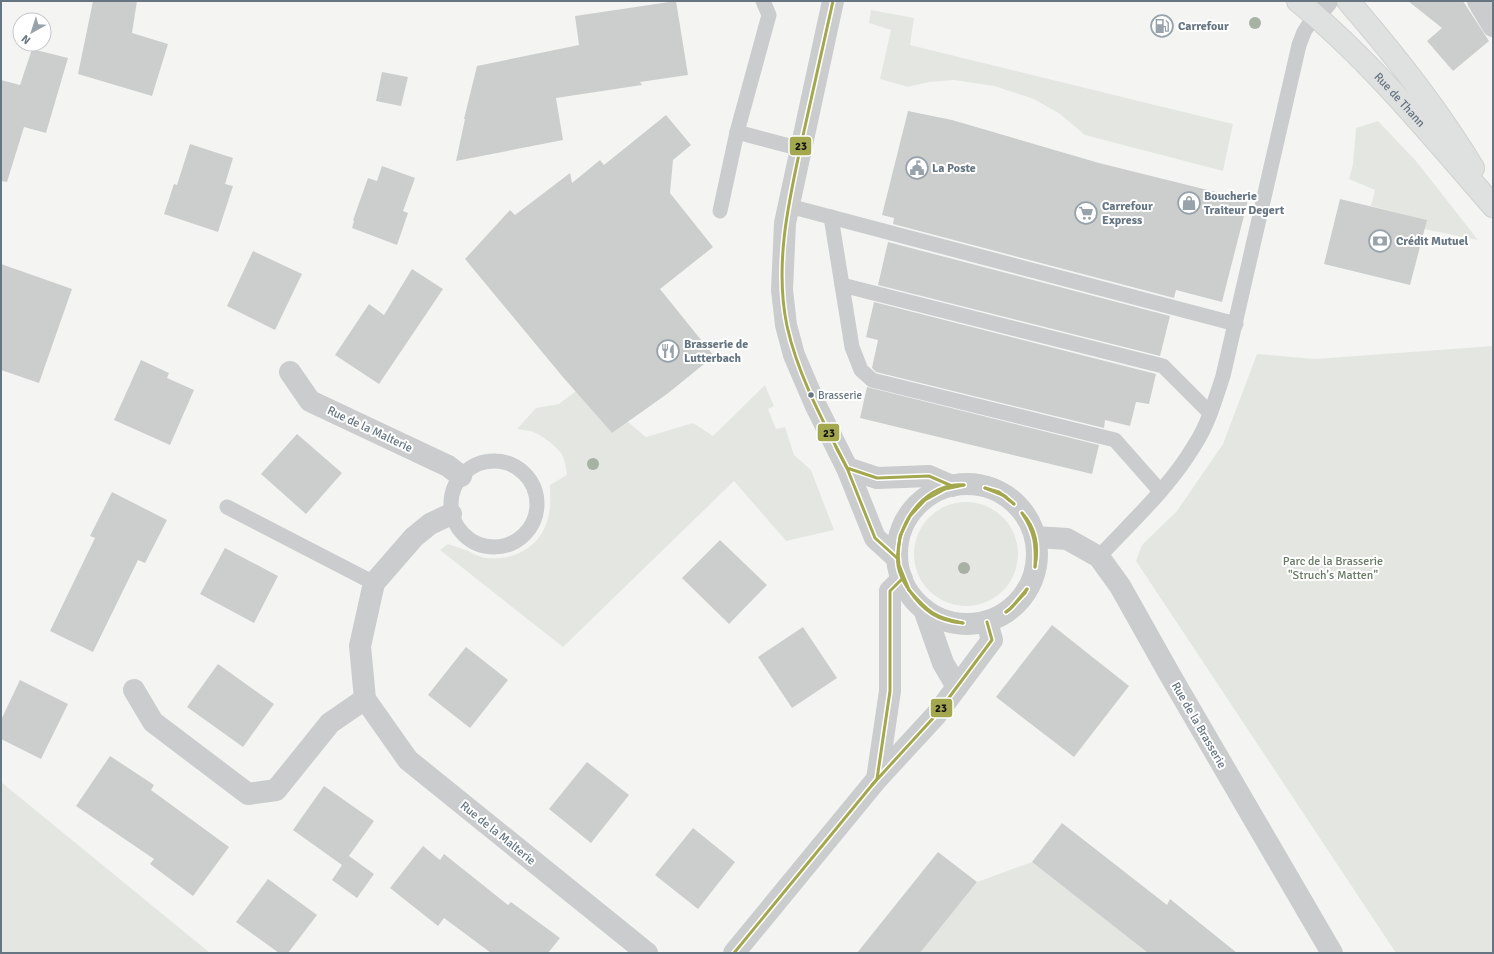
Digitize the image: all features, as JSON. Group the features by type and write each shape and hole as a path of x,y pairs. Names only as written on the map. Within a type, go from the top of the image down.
{"main road":[{"name":"Rue de Thann","path":"1298,1 1321,8 1493,206"},
{"name":"Rue de Thann","path":"1348,1 1403,66 1431,103 1493,200"}],"street":[{"path":"833,1 800,149 784,232 782,290 786,325 794,355 815,404 847,468 875,538 897,558"},
{"path":"1478,1 1493,26"},
{"name":"Rue de la Malterie","path":"290,372 310,401 448,466 460,476"},
{"path":"847,468 877,478 929,476 952,486"},
{"path":"974,485 995,490 1013,501 1027,518 1036,537 1037,559 1033,579 1022,598 1007,612 987,622 965,624 943,620 924,609 911,596 902,579 897,558 899,538 906,520 918,504 934,492 952,486 974,485"},
{"name":"Rue de la Malterie","path":"452,514 430,524 414,537 374,583 360,646 365,699 408,760 647,953"},
{"name":"Rue de la Brasserie","path":"1036,537 1068,539 1099,557 1120,586 1178,689 1332,953"},
{"path":"877,779 890,691 890,591 902,579"},
{"path":"924,609 943,663 958,687"},
{"path":"734,953 877,779 936,715 958,687 992,640 987,622"},
{"path":"134,690 153,722 248,794 276,790 330,723 365,699"}],"lane":[{"path":"720,211 737,132 769,15 763,1"},
{"path":"1099,557 1160,492 1183,463 1195,445 1210,413 1224,376 1299,45 1304,32 1321,8"},
{"path":"737,132 800,149"},
{"path":"789,206 1236,324"},
{"path":"831,217 852,347 861,370 872,380 1114,440 1160,492"},
{"path":"842,285 1163,366 1210,413"},
{"path":"494,460 513,464 528,476 537,494 537,513 529,531 513,543 494,548 476,544 462,533 452,514 451,495 460,476 475,465 494,460"},
{"path":"228,507 374,583"}],"green space":[{"path":"871,10 914,18 910,45 1233,124 1223,171 1085,135 1060,114 1034,99 994,86 954,80 929,82 908,87 880,79 891,30 869,23"},
{"path":"1378,121 1416,161 1478,240 1424,229 1426,220 1371,206 1375,190 1349,179 1353,164 1356,128"},
{"name":"Parc de la Brasserie \"Struch's Matten\"","path":"1493,346 1493,953 1396,953 1136,561 1142,545 1177,511 1223,444 1257,354 1315,359"},
{"path":"765,385 774,406 768,409 776,429 785,427 794,455 811,470 834,530 786,541 734,481 563,647 440,550 448,544 486,558 508,557 527,549 541,534 550,510 550,485 567,475 561,453 555,447 534,432 517,429 536,408 559,404 576,391 612,433 628,422 646,437 693,423 713,436"},
{"path":"966,502 986,506 995,510 1003,517 1010,525 1014,534 1018,554 1014,574 1010,583 1003,591 995,598 986,602 966,606 946,602 937,598 929,591 922,583 918,574 914,554 918,534 922,525 929,517 937,510 946,506"},
{"path":"1,782 210,953 1,953"},
{"path":"1032,862 1148,953 920,953 977,882"}],"building":[{"path":"93,1 137,1 132,33 168,44 152,96 78,74"},
{"path":"676,1 688,75 640,82 642,85 556,98 563,140 456,161 464,119 477,66 579,45 575,16"},
{"path":"1408,1 1463,1 1489,41 1453,71 1427,41 1442,28"},
{"path":"31,52 44,52 68,58 46,133 24,127 7,182 1,181 1,80 20,85"},
{"path":"382,72 408,77 401,106 376,101"},
{"name":"Carrefour Express","path":"908,111 952,120 1099,163 1248,200 1222,302 1176,290 1174,298 893,224 894,218 882,215"},
{"path":"666,115 691,145 673,160 670,193 713,247 660,289 714,356 667,394 612,433 562,376 465,259 510,210 515,215 570,173 572,183 600,160 604,165"},
{"path":"190,144 233,158 225,184 233,186 218,232 164,214 174,184 177,185"},
{"path":"382,166 415,178 403,211 408,213 397,245 352,228 353,220 368,178 377,181"},
{"path":"1340,199 1427,220 1410,285 1324,264"},
{"path":"888,242 1170,316 1160,356 878,285"},
{"path":"253,251 302,274 275,330 227,306"},
{"path":"1,264 72,289 39,383 1,370"},
{"path":"412,269 443,289 379,384 335,355 369,304 384,315"},
{"path":"874,302 1156,374 1149,404 1136,402 1130,426 1105,420 1104,428 876,372 872,368 878,340 866,337"},
{"path":"141,360 169,373 167,378 194,390 170,445 114,420"},
{"path":"867,387 1099,445 1092,474 860,418"},
{"path":"297,434 342,473 306,514 261,474"},
{"path":"112,492 167,520 145,563 138,560 93,652 50,631 95,538 90,536"},
{"path":"720,540 767,585 729,624 682,578"},
{"path":"225,548 278,576 254,623 200,594"},
{"path":"1052,625 1129,686 1074,757 996,697"},
{"path":"803,627 837,678 792,708 758,657"},
{"path":"466,647 508,680 470,728 428,695"},
{"path":"218,664 274,704 243,747 187,707"},
{"path":"20,680 68,704 41,759 1,739 1,720"},
{"path":"110,756 154,785 151,790 229,847 193,896 150,864 154,859 76,806"},
{"path":"587,762 629,795 591,843 549,809"},
{"path":"324,786 374,821 346,860 349,856 374,874 357,898 332,880 342,865 293,830"},
{"path":"1062,823 1167,905 1170,899 1237,953 1148,953 1032,862"},
{"path":"693,828 735,862 698,909 655,875"},
{"path":"423,846 440,860 444,854 508,905 511,902 560,938 548,953 491,953 444,918 438,926 390,888"},
{"path":"938,852 977,882 920,953 857,953"},
{"path":"268,879 317,915 288,953 279,953 236,922"}],"transit line":[{"name":"23","path":"833,1 788,209 782,279 783,303 787,326 798,363 812,399 847,468 877,478 929,476 952,486"},
{"name":"23","path":"836,447 847,468 875,538 897,558"},
{"name":"23","path":"898,554 899,541 903,529 917,506 938,490 951,486 964,485"},
{"name":"23","path":"898,554 900,536 910,516 925,500 945,489 964,485"},
{"name":"23","path":"985,488 999,492 1014,504"},
{"name":"23","path":"985,488 1005,496 1014,504"},
{"name":"23","path":"1022,513 1027,519 1035,538 1037,552 1035,567"},
{"name":"23","path":"1022,513 1030,527 1034,539 1035,567"},
{"name":"23","path":"898,554 899,565 909,590"},
{"name":"23","path":"898,554 900,573 909,590"},
{"name":"23","path":"734,953 877,779 890,691 890,591 902,579"},
{"name":"23","path":"1006,612 1027,589"},
{"name":"23","path":"1006,612 1025,593 1027,589"},
{"name":"23","path":"909,590 927,609 933,613 945,619 963,623"},
{"name":"23","path":"909,590 920,604 932,614 946,620 963,623"},
{"name":"23","path":"872,785 936,715 992,640 987,622"}],"place":[{"name":"Carrefour","path":"1162,26"},
{"name":"La Poste","path":"917,168"},
{"name":"Boucherie Traiteur Degert","path":"1189,203"},
{"name":"Carrefour Express","path":"1086,213"},
{"name":"Crédit Mutuel","path":"1380,241"},
{"name":"Brasserie de Lutterbach","path":"668,351"},
{"name":"Brasserie","path":"811,395"}]}
